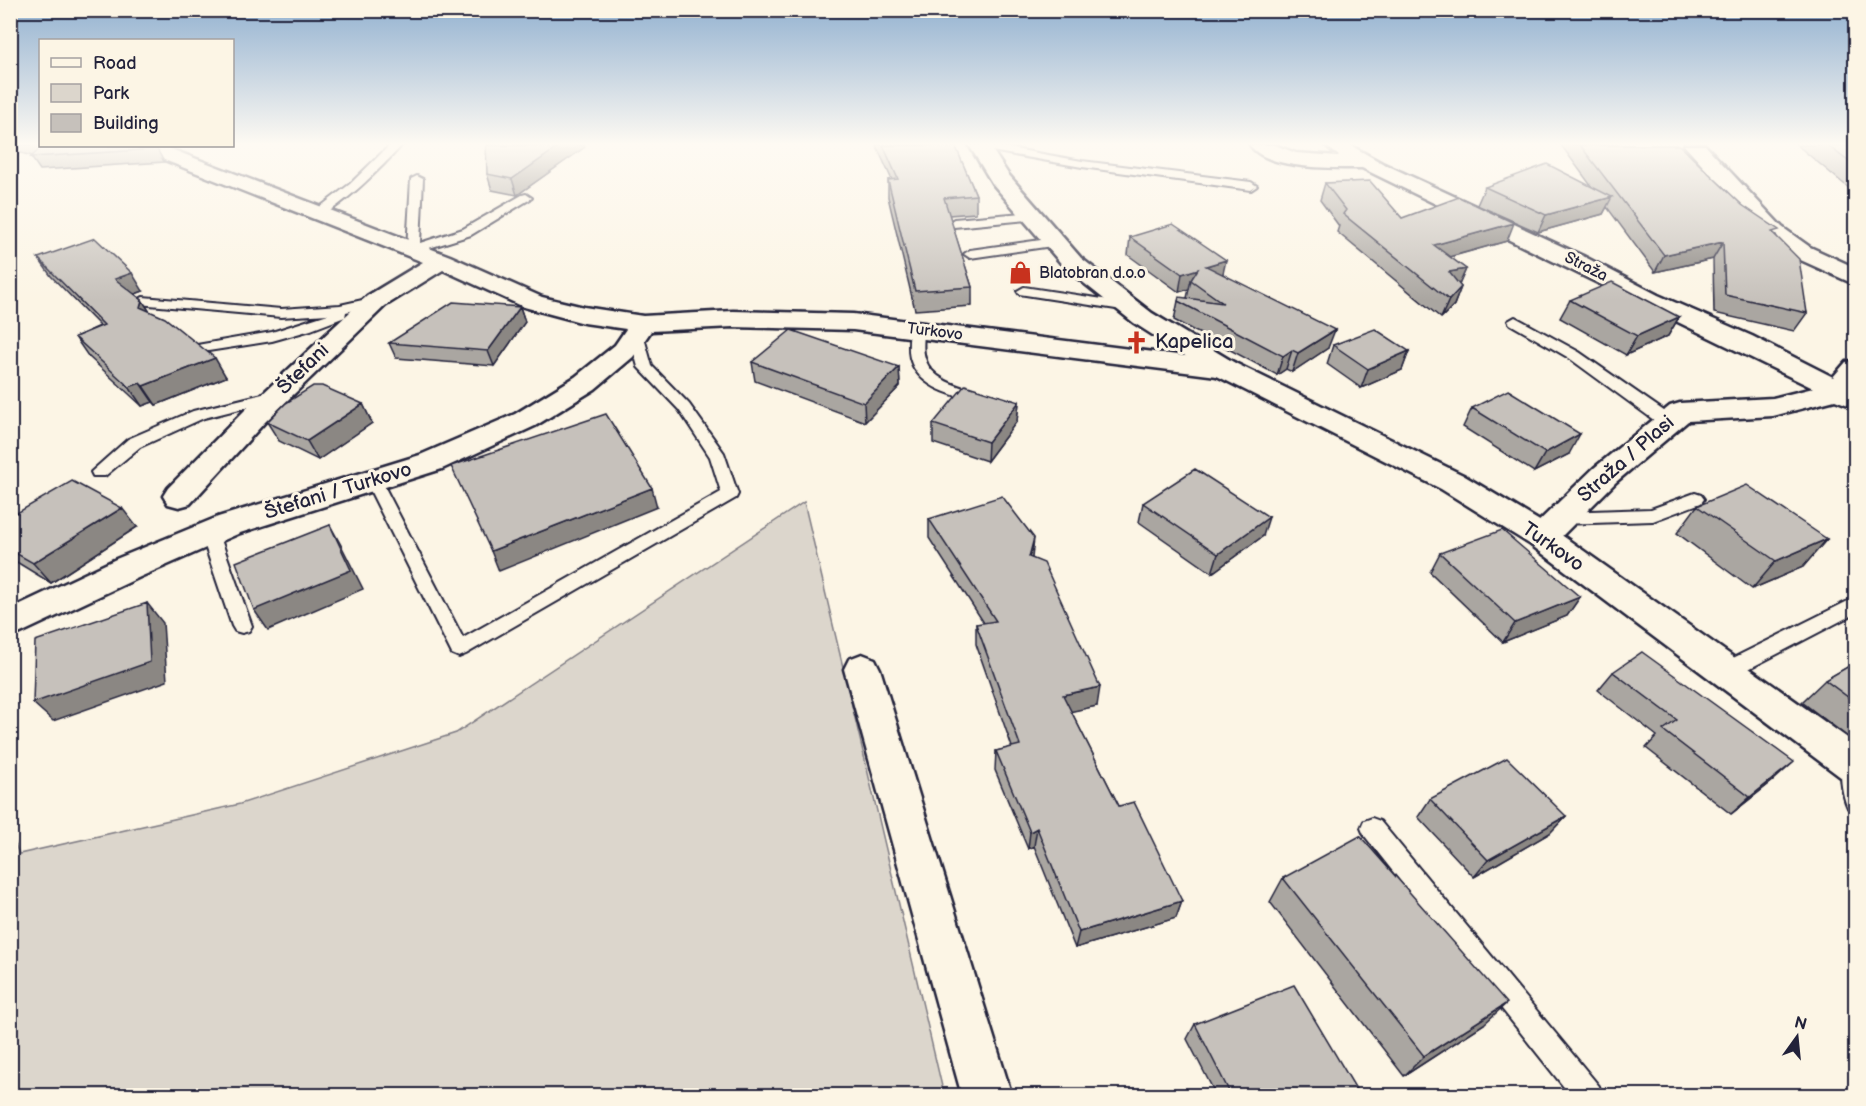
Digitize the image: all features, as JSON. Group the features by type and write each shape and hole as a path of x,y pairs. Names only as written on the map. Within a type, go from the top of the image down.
{"street":[{"path":"277,197 442,261 532,302 639,329"},
{"name":"Turkovo","path":"1016,197 1073,263 1129,307 1225,369 1452,482 1551,528 1725,671 1854,765"},
{"name":"Straža","path":"1439,197 1564,256 1649,300 1743,342 1846,395"},
{"path":"1741,197 1774,232 1802,252 1856,278"},
{"name":"Štefani","path":"179,496 367,303 442,261"},
{"name":"Turkovo","path":"639,329 734,319 853,322 1225,369"},
{"name":"Štefani / Turkovo","path":"10,625 128,568 210,534 259,515 431,462 525,420 585,383 624,351 639,329"},
{"path":"1846,395 1856,368"},
{"name":"Straža / Plasi","path":"1551,528 1605,475 1680,412 1773,407 1846,395"},
{"path":"862,669 987,1095"}],"lane":[{"path":"320,213 341,197"},
{"path":"416,197 413,249 467,232 526,198"},
{"path":"954,224 1033,216"},
{"path":"970,254 1055,242"},
{"path":"1024,291 1129,307"},
{"path":"143,301 281,313 340,309 367,303"},
{"path":"202,348 252,342 297,330 367,303"},
{"path":"1515,321 1574,355 1668,422"},
{"path":"373,480 459,649 606,567 730,494 718,458 684,407 645,367 639,329"},
{"path":"917,330 918,362 927,374 939,385 993,402"},
{"path":"99,472 134,443 188,419 274,396"},
{"path":"1551,528 1653,515 1695,499"},
{"path":"210,534 242,626"},
{"path":"1725,671 1856,604"},
{"path":"1854,765 1856,801"},
{"path":"1372,828 1589,1095"}],"green space":[{"path":"804,502 944,1095 11,1095 11,833 19,854 240,804 456,733"}],"building":[{"path":"892,197 959,197 944,198 972,287 915,291"},
{"path":"1336,197 1384,197 1402,218 1459,197 1514,223 1434,245 1466,269 1449,272 1461,287 1449,300 1343,214 1346,210"},
{"path":"1506,197 1612,197 1546,215"},
{"path":"1619,197 1733,197 1779,230 1772,232 1799,259 1807,313 1725,295 1723,242 1664,255"},
{"path":"1173,224 1226,260 1206,266 1335,330 1298,353 1292,350 1283,356 1178,301 1179,297 1223,303 1191,280 1198,269 1182,274 1130,237"},
{"path":"95,238 132,273 115,279 142,300 140,307 165,318 215,358 143,386 140,383 129,387 75,337 104,325 38,258"},
{"path":"1612,282 1679,317 1637,336 1570,300"},
{"path":"453,302 520,307 488,351 389,343"},
{"path":"1375,329 1409,351 1368,369 1333,345"},
{"path":"791,330 899,367 864,403 752,362"},
{"path":"965,385 1019,402 988,442 933,424"},
{"path":"313,386 322,386 363,404 307,441 267,422 286,403"},
{"path":"1508,390 1580,434 1545,453 1472,408"},
{"path":"606,414 652,488 491,551 451,466"},
{"path":"1195,469 1269,517 1218,554 1143,503"},
{"path":"72,481 122,508 33,563 10,550 10,510 17,513"},
{"path":"1747,485 1827,539 1776,561 1697,506"},
{"path":"1002,496 1034,538 1029,557 1044,563 1100,687 1063,695 1119,806 1134,802 1182,901 1079,932 1037,828 1030,832 996,751 1020,745 976,624 996,621 929,519"},
{"path":"330,525 351,570 254,610 236,562"},
{"path":"1502,530 1580,597 1515,623 1440,553"},
{"path":"147,603 150,662 33,703 35,641"},
{"path":"1642,652 1794,762 1750,797 1663,730 1677,720 1613,672"},
{"path":"1856,662 1856,703 1825,680"},
{"path":"1507,758 1566,816 1488,860 1430,799"},
{"path":"1360,836 1507,1003 1424,1056 1283,878"},
{"path":"1294,985 1359,1094 1231,1095 1195,1024"}],"place":[{"name":"Blatobran d.o.o","path":"1021,273"},
{"name":"Kapelica","path":"1137,342"}]}
